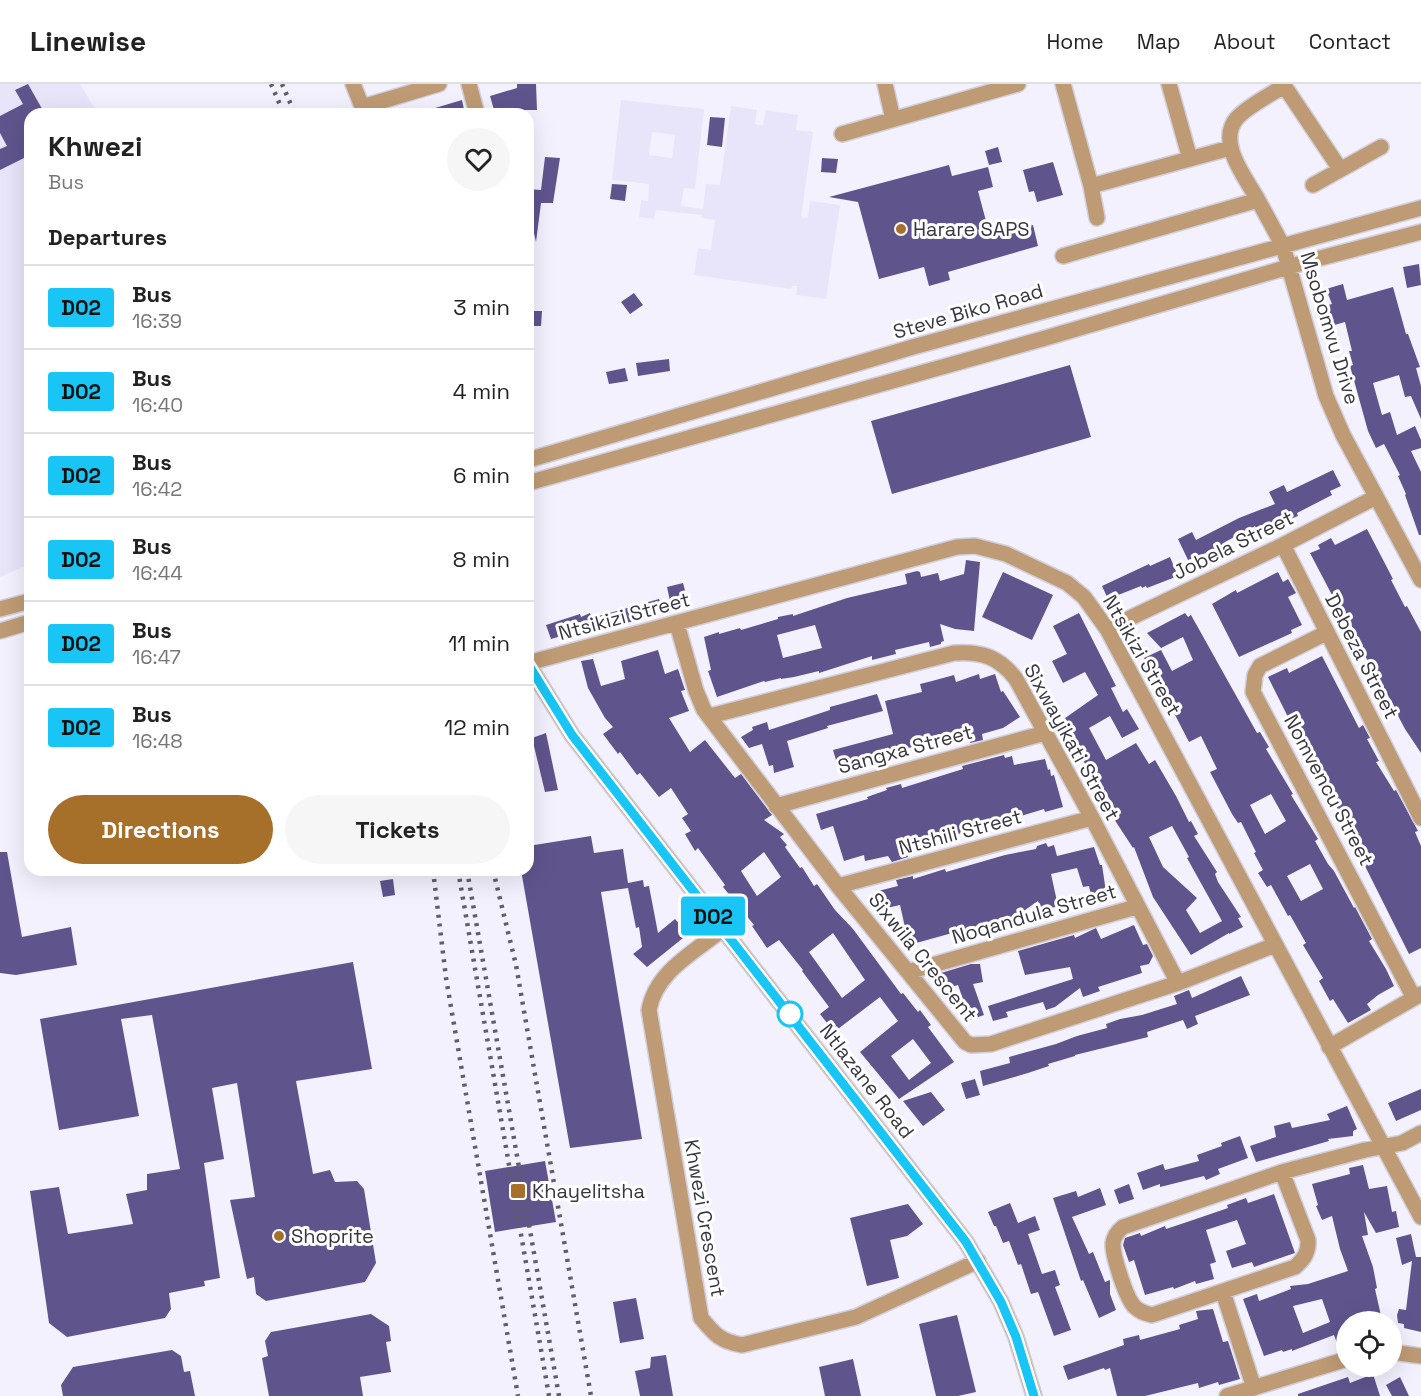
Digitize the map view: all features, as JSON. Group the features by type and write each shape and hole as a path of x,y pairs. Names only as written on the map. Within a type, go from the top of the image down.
{"street":[{"path":"353,84 363,108"},
{"path":"372,108 439,84"},
{"path":"469,84 475,108"},
{"path":"885,84 893,119"},
{"path":"842,134 1018,84"},
{"path":"1063,84 1097,218"},
{"path":"1169,84 1190,159"},
{"path":"1090,186 1230,148 1230,131 1237,118 1283,85 1340,169"},
{"path":"1313,185 1382,147"},
{"name":"Msobomvu Drive","path":"1230,148 1283,246 1326,396 1343,435 1421,580"},
{"path":"1063,256 1258,200"},
{"name":"Steve Biko Road","path":"534,458 913,347 1421,207"},
{"path":"534,481 1054,336 1288,267 1421,232"},
{"name":"Jobela Street","path":"1107,629 1283,545 1376,497"},
{"name":"Debeza Street","path":"1283,545 1421,818"},
{"name":"Ntsikizi Street","path":"534,661 957,547 975,546 1006,554 1067,583 1084,597 1107,629 1421,1217"},
{"path":"0,609 24,603"},
{"path":"0,631 24,624"},
{"name":"Sixwila Crescent","path":"676,624 700,703 838,886 961,1039 971,1045 991,1044 1178,983 1275,945"},
{"name":"Nomvencu Street","path":"1326,633 1260,666 1255,675 1253,692 1418,996"},
{"name":"Sixwayikati Street","path":"710,716 954,652 969,652 992,658 1006,666 1016,679 1178,983"},
{"name":"Ntlazane Road","path":"534,673 572,735 960,1235 1001,1302 1016,1337 1034,1396"},
{"name":"Sangxa Street","path":"776,806 1045,733"},
{"name":"Ntshili Street","path":"838,886 1092,818"},
{"name":"Noqandula Street","path":"908,972 1136,907"},
{"name":"Khwezi Crescent","path":"723,929 663,976 651,998 649,1010 701,1318 716,1336 726,1342 742,1345 856,1317 978,1262"},
{"path":"1329,1047 1418,996"},
{"path":"1282,1172 1308,1240 1305,1256 1295,1267 1152,1315 1136,1308 1128,1297 1113,1248 1116,1235 1123,1227 1282,1172 1365,1150 1402,1143 1421,1133"},
{"path":"1223,1292 1254,1388"},
{"path":"1402,1353 1421,1356"},
{"path":"1227,1396 1336,1362"}],"shaded area":[{"path":"0,84 80,84 94,108 24,108 24,567 0,577"},
{"path":"621,100 704,109 695,189 684,188 681,206 703,209 706,184 720,185 731,106 757,110 755,124 763,125 766,110 798,115 796,130 813,132 801,217 808,218 810,201 840,205 826,299 796,295 797,286 792,286 791,289 694,275 698,248 711,250 715,220 702,218 702,215 656,210 654,219 639,217 641,200 648,201 649,184 612,180","holes":["652,132 675,135 672,158 649,155"]}],"building":[{"path":"28,84 42,108 24,108 24,158 0,170 0,149 7,146 0,133 0,116 23,104 15,90"},
{"path":"517,84 536,84 537,110 534,108 493,108 490,96 517,88"},
{"path":"462,100 464,108 435,108"},
{"path":"710,117 725,118 722,147 707,145"},
{"path":"998,147 1002,162 989,165 985,151"},
{"path":"545,157 560,158 553,203 541,203 536,242 534,189 541,190"},
{"path":"822,158 838,159 836,173 821,172"},
{"path":"1053,162 1063,195 1037,202 1034,191 1029,192 1023,170"},
{"name":"Harare SAPS","path":"949,165 952,176 988,167 993,187 978,191 990,236 1033,225 1038,246 948,272 950,280 929,286 924,267 879,279 858,202 829,197"},
{"path":"612,184 627,185 625,201 610,199"},
{"path":"1419,264 1421,285 1407,288 1403,267"},
{"path":"1343,284 1347,300 1393,287 1406,334 1408,334 1420,367 1416,368 1421,386 1421,419 1411,396 1405,397 1399,375 1373,383 1382,415 1390,412 1397,435 1415,426 1421,440 1421,448 1411,451 1421,472 1421,535 1419,535 1398,476 1400,475 1384,444 1376,448 1368,431 1350,366 1353,365 1349,351 1352,351 1345,322 1331,326 1325,306 1332,304 1326,289"},
{"path":"634,293 643,305 630,314 621,302"},
{"path":"534,311 542,311 541,326 534,326"},
{"path":"669,359 670,371 638,376 636,363"},
{"path":"1070,365 1091,437 892,494 871,421"},
{"path":"625,368 628,381 609,384 606,372"},
{"path":"1333,470 1341,486 1330,491 1332,495 1297,513 1298,516 1265,529 1265,527 1257,530 1255,526 1225,542 1226,545 1188,560 1178,539 1192,532 1196,540 1239,518 1275,504 1269,492 1284,485 1287,492"},
{"path":"1367,529 1405,607 1407,606 1421,632 1421,753 1405,729 1350,630 1353,629 1351,624 1340,603 1338,604 1332,595 1310,553 1320,549 1318,545 1331,538 1335,545"},
{"path":"1170,557 1178,576 1147,588 1141,586 1108,599 1102,586"},
{"path":"966,560 980,562 974,631 955,629 940,624 944,641 941,644 930,647 929,642 895,650 896,654 872,660 872,656 819,673 819,671 764,681 717,697 708,671 711,670 704,637 740,628 741,630 778,619 778,617 793,614 793,616 847,598 907,584 905,574 917,571 920,572 921,577 938,573 940,581 964,574","holes":["815,625 822,648 783,658 777,635"]},
{"path":"1003,572 1053,595 1032,640 982,617"},
{"path":"1278,572 1283,582 1288,579 1296,593 1288,597 1302,625 1291,630 1292,633 1239,657 1212,604 1236,590 1237,593"},
{"path":"683,583 686,594 670,601 667,587"},
{"path":"659,599 664,610 605,630 599,616"},
{"path":"590,613 595,626 551,639 546,625"},
{"path":"1079,613 1116,686 1111,688 1123,712 1127,709 1139,729 1122,738 1110,716 1089,728 1106,760 1136,743 1149,764 1155,760 1198,834 1194,836 1217,872 1215,874 1218,882 1241,917 1238,918 1243,927 1191,955 1153,897 1134,847 1108,807 1113,805 1095,774 1091,776 1058,723 1098,695 1085,672 1063,683 1052,661 1067,654 1053,626","holes":["1172,826 1189,857 1187,858 1222,921 1200,933 1186,910 1197,898 1163,867 1149,837"]},
{"path":"1185,613 1188,617 1191,615 1257,733 1260,732 1269,747 1266,749 1318,839 1315,841 1372,939 1369,941 1394,986 1367,1004 1371,1010 1348,1023 1333,999 1330,1001 1319,981 1323,978 1303,945 1306,943 1290,915 1288,916 1271,885 1267,887 1258,873 1263,870 1254,853 1256,852 1241,822 1238,823 1232,814 1210,772 1217,769 1201,736 1189,742 1173,711 1177,709 1155,669 1151,671 1144,658 1161,650 1172,671 1193,660 1183,637 1161,648 1147,633","holes":["1271,794 1286,821 1265,834 1250,805","1310,864 1323,889 1301,901 1287,876"]},
{"path":"658,650 665,674 678,669 685,690 681,691 689,711 669,718 690,752 705,740 735,778 741,774 772,815 764,820 784,834 780,837 800,868 802,867 814,886 817,884 901,994 903,993 918,1012 920,1010 931,1025 928,1027 954,1062 899,1099 860,1052 898,1021 880,997 834,1032 820,1014 829,1007 803,970 779,940 767,948 752,926 754,925 723,887 725,885 698,848 695,851 685,834 691,831 682,818 688,814 671,788 659,797 640,773 637,775 620,752 618,754 603,734 613,727 605,718 588,688 581,661 593,659 601,686 625,679 621,661","holes":["764,852 781,877 757,896 741,871","833,933 865,980 842,998 809,952","913,1039 931,1063 909,1080 891,1056"]},
{"path":"1322,656 1359,728 1363,725 1370,738 1367,739 1379,761 1376,762 1394,791 1396,790 1418,831 1415,832 1421,846 1421,948 1409,954 1365,866 1367,865 1359,850 1363,848 1356,834 1343,811 1340,813 1312,763 1316,761 1302,738 1299,739 1268,677 1287,668 1289,673"},
{"path":"979,674 980,679 995,674 1001,692 1003,691 1020,717 1003,728 982,734 983,740 970,743 966,728 926,740 928,749 913,753 912,747 883,754 883,757 838,767 833,750 893,734 885,701 922,692 920,684 954,675 956,682"},
{"path":"877,694 883,711 827,726 828,728 787,741 794,767 774,773 773,765 769,766 762,744 749,748 741,737 753,730 752,727 767,722 769,730 830,710 830,707"},
{"path":"546,733 558,790 545,792 534,737"},
{"path":"1004,755 1005,758 1012,756 1014,765 1045,759 1051,776 1054,775 1063,807 1045,812 1044,809 1005,821 1004,818 982,825 975,830 958,834 957,832 925,842 925,845 914,848 915,852 907,854 908,857 892,862 888,856 865,861 864,855 844,861 833,826 821,830 816,814 868,799 867,797 887,790 886,788 901,784 902,788 963,769 962,766"},
{"path":"591,836 594,853 623,849 628,883 643,880 644,887 649,886 658,933 675,919 688,934 647,967 633,954 642,947 628,888 601,892 642,1139 570,1148 522,876 534,876 534,845"},
{"path":"1046,843 1048,847 1054,845 1057,856 1094,847 1100,865 1102,865 1106,892 1091,896 1089,886 1083,887 1077,868 1051,874 1058,906 1041,911 1038,901 1015,917 1004,920 1005,924 982,929 981,925 909,945 900,905 882,909 878,891 898,886 896,880 913,876 913,879 945,869 946,872 1005,855 1036,849 1037,846"},
{"path":"0,852 7,852 22,937 71,927 77,965 16,975 0,973"},
{"path":"393,879 395,895 383,897 380,881"},
{"path":"1134,925 1143,945 1147,944 1153,956 1149,964 1140,966 1142,973 1098,987 1100,991 1083,997 1080,988 1055,1007 1046,1010 1043,1002 1006,1012 1008,1017 993,1021 988,1006 1073,979 1070,967 1025,975 1018,951 1074,935 1075,938 1096,928 1101,939"},
{"path":"353,962 372,1069 296,1081 313,1174 330,1170 335,1182 357,1181 364,1189 376,1263 365,1282 266,1301 256,1294 254,1277 247,1279 230,1200 255,1197 237,1083 212,1088 224,1159 204,1163 220,1278 204,1281 205,1286 169,1293 171,1309 165,1318 67,1337 49,1323 30,1191 59,1187 68,1234 133,1224 126,1194 147,1190 147,1174 180,1169 152,1015 121,1019 139,1116 59,1130 40,1019"},
{"path":"971,964 980,964 983,982 973,984 984,1015 970,1020 958,985 945,989 941,973"},
{"path":"1241,976 1250,995 1195,1016 1198,1024 1187,1029 1183,1020 1147,1032 1148,1037 1075,1055 1048,1064 1049,1066 983,1086 980,1071 1010,1063 1009,1057 1107,1028 1106,1024 1120,1019 1177,1004 1174,996 1189,990 1192,998"},
{"path":"975,1079 980,1095 966,1099 961,1083"},
{"path":"1421,1089 1421,1110 1396,1121 1388,1103"},
{"path":"931,1092 945,1110 923,1126 903,1101"},
{"path":"1347,1106 1357,1129 1353,1131 1353,1136 1328,1139 1329,1141 1256,1162 1250,1146 1276,1137 1274,1126 1290,1122 1292,1128 1330,1120 1327,1114"},
{"path":"1240,1136 1248,1158 1218,1169 1220,1174 1206,1180 1204,1176 1160,1187 1160,1184 1143,1190 1137,1173 1163,1164 1165,1170 1199,1161 1197,1155 1222,1146 1221,1143"},
{"path":"545,1161 556,1222 495,1232 485,1171"},
{"path":"1363,1165 1369,1189 1387,1186 1392,1212 1396,1211 1399,1227 1376,1233 1364,1212 1368,1235 1362,1236 1373,1267 1380,1311 1336,1311 1336,1340 1334,1335 1292,1351 1292,1349 1283,1352 1282,1350 1264,1356 1243,1299 1257,1294 1259,1301 1291,1289 1290,1286 1308,1284 1348,1271 1332,1216 1322,1220 1316,1206 1318,1205 1312,1184 1350,1174 1349,1168","holes":["1322,1299 1330,1322 1303,1333 1293,1306"]},
{"path":"1129,1184 1134,1199 1119,1204 1114,1190"},
{"path":"1100,1188 1106,1205 1072,1217 1089,1254 1093,1252 1105,1282 1110,1280 1110,1294 1116,1310 1099,1318 1083,1280 1081,1281 1053,1198 1076,1191 1078,1197"},
{"path":"1274,1194 1295,1253 1254,1267 1252,1262 1232,1268 1226,1251 1246,1244 1237,1220 1206,1230 1216,1262 1210,1264 1214,1279 1196,1284 1195,1281 1174,1289 1173,1287 1145,1295 1134,1260 1129,1262 1123,1245 1125,1238 1140,1233 1141,1236 1165,1226 1166,1229 1228,1208 1227,1205 1246,1198 1248,1203"},
{"path":"1010,1203 1018,1223 1035,1216 1040,1230 1028,1234 1042,1274 1055,1270 1060,1285 1055,1287 1071,1330 1054,1336 1038,1292 1031,1294 1021,1264 1018,1265 1009,1241 1003,1243 994,1226 988,1212"},
{"path":"908,1204 923,1224 907,1236 890,1240 899,1278 867,1286 850,1218"},
{"path":"1411,1234 1416,1257 1421,1257 1421,1332 1404,1328 1402,1311 1398,1311 1399,1309 1406,1310 1412,1261 1402,1265 1396,1238"},
{"path":"636,1298 644,1339 620,1343 613,1302"},
{"path":"1213,1309 1223,1342 1228,1341 1240,1379 1199,1388 1198,1383 1145,1396 1117,1396 1110,1368 1068,1380 1063,1366 1124,1345 1123,1339 1139,1335 1140,1340 1180,1329 1179,1325 1198,1319 1196,1311"},
{"path":"371,1314 389,1326 391,1341 386,1342 391,1372 360,1377 363,1396 269,1396 262,1358 268,1356 265,1341 271,1332"},
{"path":"957,1315 976,1392 958,1396 936,1396 919,1324"},
{"path":"172,1350 181,1356 184,1372 190,1371 195,1396 63,1396 61,1385 73,1367"},
{"path":"666,1355 673,1396 640,1396 635,1371 650,1368 651,1357"},
{"path":"853,1359 861,1396 825,1396 819,1367"},
{"path":"1348,1377 1350,1383 1365,1377 1374,1377 1380,1396 1298,1396 1298,1394"},
{"path":"1400,1377 1409,1396 1392,1396 1386,1385"}],"railway":[{"path":"271,84 281,108"},
{"path":"282,84 292,108"},
{"path":"434,876 446,978 518,1396"},
{"path":"459,876 549,1396"},
{"path":"468,876 559,1396"},
{"path":"494,876 516,965 591,1396"}],"bus line":[{"name":"D02","path":"534,674 572,735 966,1242 1001,1302 1016,1337 1034,1396"}],"place":[{"name":"Harare SAPS","path":"901,229"},
{"name":"Khayelitsha","path":"518,1191"},
{"name":"Shoprite","path":"279,1236"}]}
